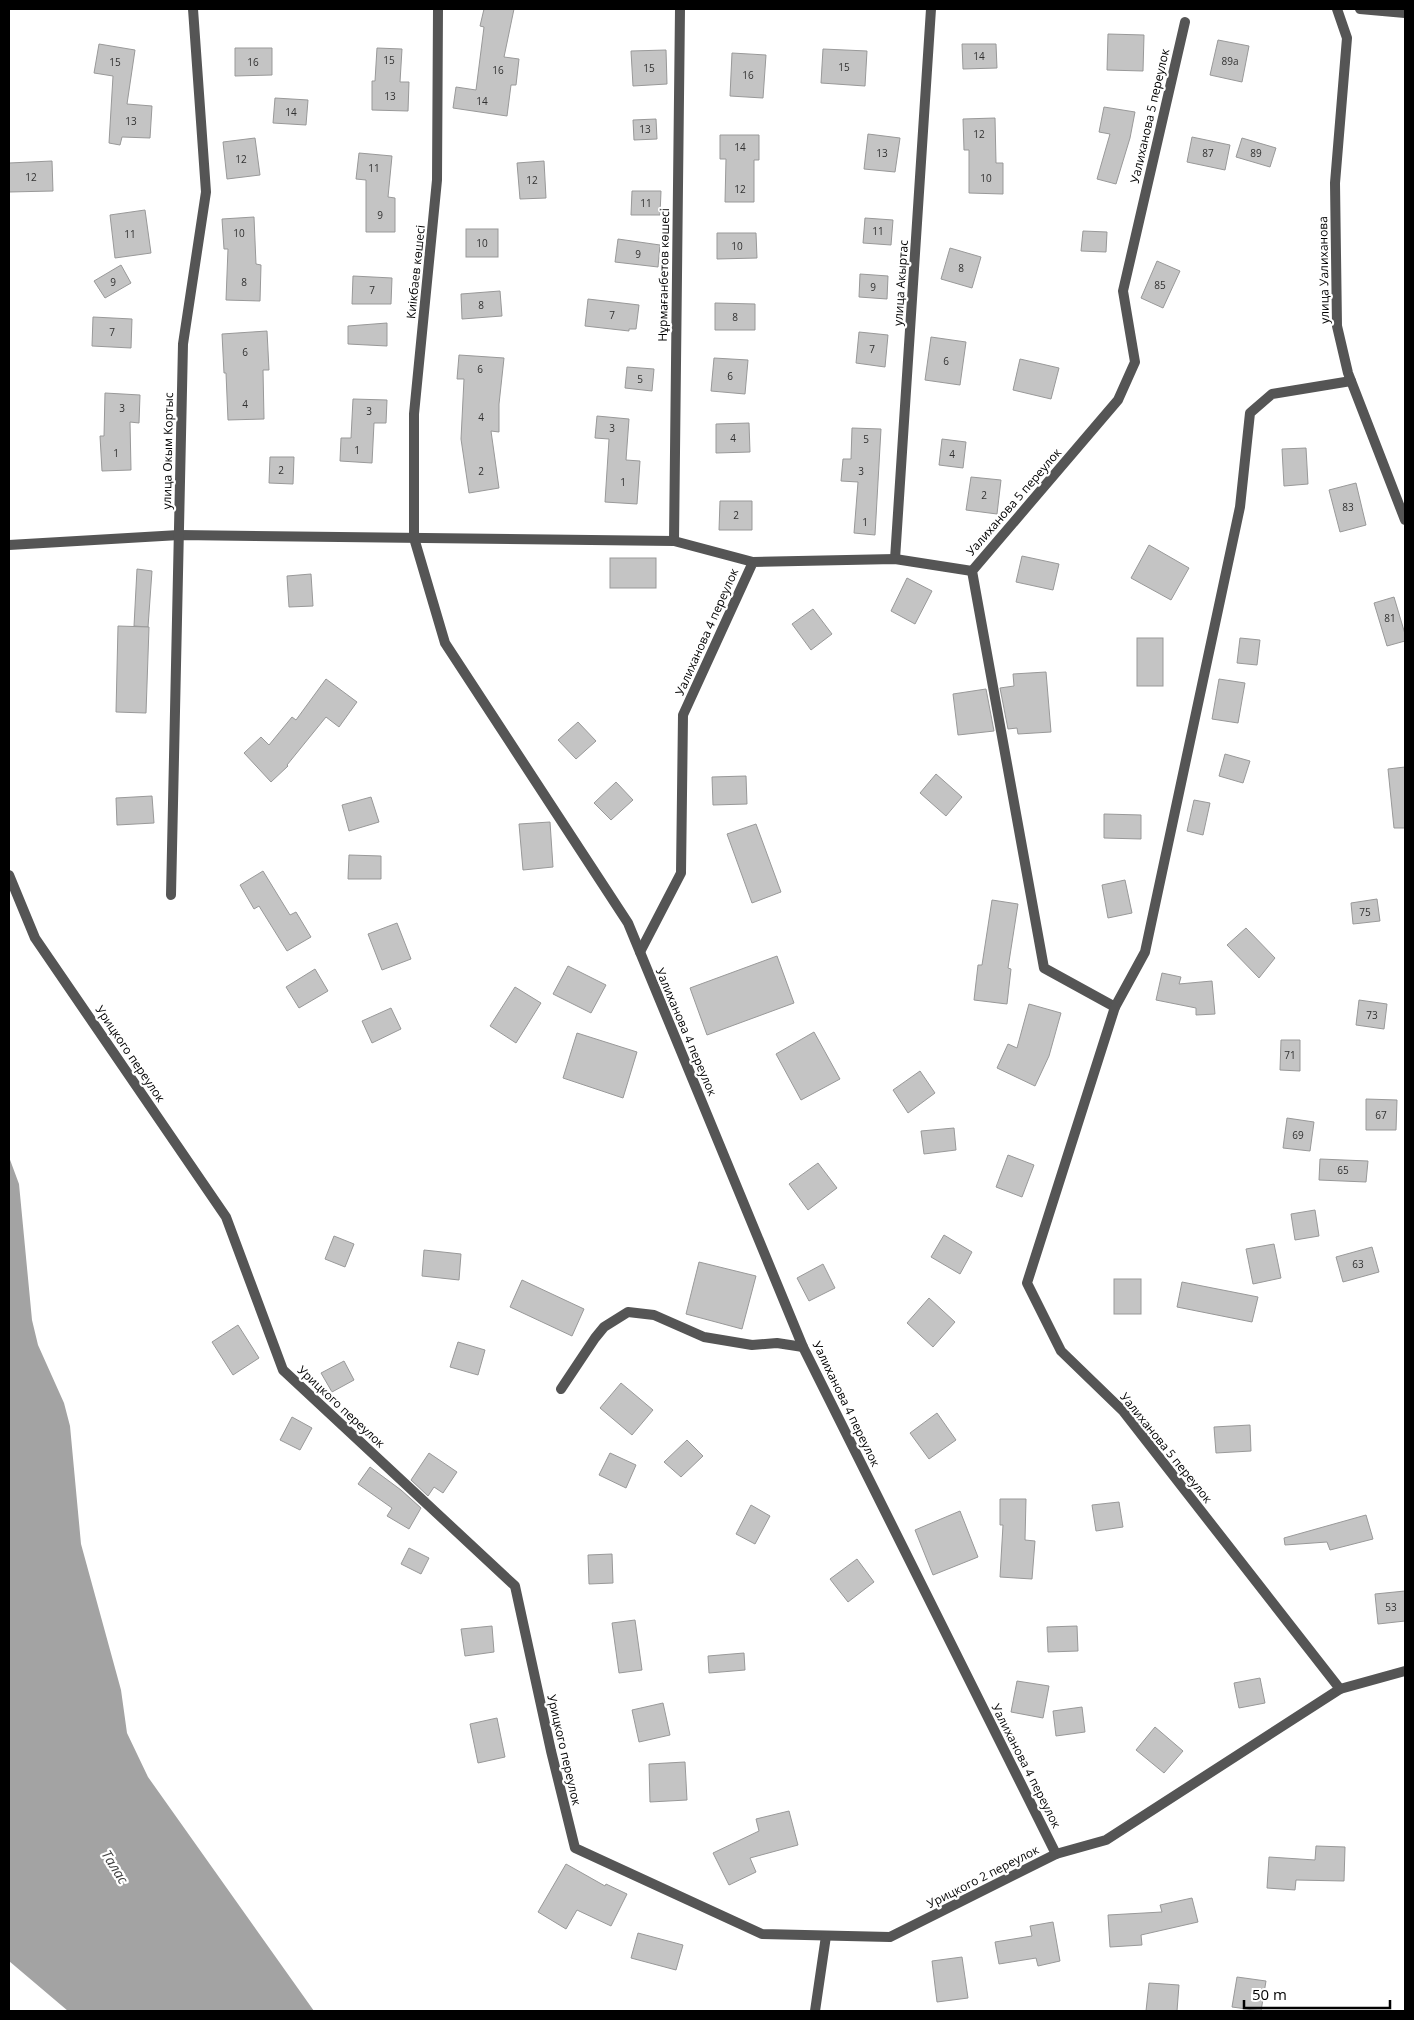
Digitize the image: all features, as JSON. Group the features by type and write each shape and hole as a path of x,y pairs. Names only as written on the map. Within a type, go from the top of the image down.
{"street":[{"name":"улица Окым Кортыс","path":"171,895 183,344 206,192 193,9"},
{"name":"Киікбаев көшесі","path":"414,538 414,414 438,180 438,9"},
{"name":"Нұрмағанбетов көшесі","path":"674,541 680,9"},
{"name":"улица Акыртас","path":"895,559 931,9"},
{"name":"улица Уалиханова","path":"1337,9 1347,38 1335,183 1337,326 1351,381 1405,520"},
{"path":"1360,9 1405,13"},
{"name":"Уалиханова 5 переулок","path":"1115,1007 1044,968 972,571 1118,400 1135,362 1122,290 1185,22"},
{"name":"Уалиханова 5 переулок","path":"1340,1689 1123,1411 1061,1351 1027,1283 1115,1007 1145,952 1240,507 1250,413 1272,394 1351,381"},
{"path":"9,546 179,536 674,541 753,562"},
{"name":"Уалиханова 4 переулок","path":"414,538 445,643 628,923 803,1347 1056,1854"},
{"name":"Уалиханова 4 переулок","path":"640,952 681,873 684,715 753,562 895,559 972,571"},
{"name":"Урицкого переулок","path":"9,875 35,938 226,1217 283,1370 515,1586 551,1751 575,1848"},
{"path":"561,1389 604,1327 628,1312 654,1315 704,1337 752,1345 777,1343 803,1347"},
{"name":"Урицкого 2 переулок","path":"575,1848 762,1934 890,1937 1056,1854 1106,1840 1340,1689 1405,1671"},
{"path":"815,2011 826,1936"}],"water":[{"name":"Талас","path":"9,1157 19,1184 32,1320 38,1345 64,1403 70,1426 81,1544 121,1690 127,1733 148,1777 314,2011 68,2011 9,1961"}],"building":[{"path":"484,9 514,9 504,57 519,59 516,85 511,85 507,116 453,108 456,87 476,90 484,27 480,26"},
{"path":"1108,34 1144,35 1143,71 1107,70"},
{"path":"1218,40 1249,46 1242,82 1210,75"},
{"path":"99,44 135,50 127,104 152,106 150,138 122,137 120,145 109,143 113,76 94,73"},
{"path":"962,44 996,44 997,68 963,69"},
{"path":"235,48 272,48 272,75 235,76"},
{"path":"377,48 402,49 400,82 409,82 408,111 372,110 372,81 375,81"},
{"path":"823,49 867,51 865,86 821,83"},
{"path":"666,50 667,84 633,86 631,51"},
{"path":"732,53 766,55 763,98 730,96"},
{"path":"275,98 308,100 306,125 273,123"},
{"path":"1104,107 1135,112 1130,138 1116,184 1097,179 1110,134 1099,132"},
{"path":"995,118 996,163 1003,163 1003,194 969,193 969,150 964,150 963,119"},
{"path":"656,119 657,139 634,140 633,120"},
{"path":"868,134 900,138 895,172 864,169"},
{"path":"720,135 759,135 759,160 754,160 754,202 725,202 726,159 720,159"},
{"path":"1192,137 1230,145 1225,170 1187,162"},
{"path":"255,138 260,175 227,179 223,142"},
{"path":"1242,138 1276,148 1270,167 1236,157"},
{"path":"359,153 392,156 388,197 395,198 395,232 366,232 366,180 356,179"},
{"path":"52,161 53,191 9,192 9,163"},
{"path":"544,161 546,198 520,199 517,163"},
{"path":"632,191 661,191 660,215 631,215"},
{"path":"145,210 151,253 115,258 110,215"},
{"path":"254,217 256,264 261,265 260,301 226,300 228,249 224,249 222,219"},
{"path":"865,218 893,220 891,245 863,243"},
{"path":"466,229 498,229 498,257 466,257"},
{"path":"1083,231 1107,232 1106,252 1081,251"},
{"path":"717,233 756,233 757,258 717,259"},
{"path":"618,239 660,245 658,267 615,262"},
{"path":"950,248 981,257 972,288 941,279"},
{"path":"1157,261 1180,271 1163,308 1141,298"},
{"path":"121,265 131,283 105,298 94,281"},
{"path":"860,274 888,276 887,299 859,297"},
{"path":"353,276 392,278 391,304 352,304"},
{"path":"500,291 502,316 462,319 461,294"},
{"path":"588,299 639,305 636,329 629,329 629,331 585,326"},
{"path":"715,303 755,304 755,330 715,330"},
{"path":"93,317 132,319 131,348 92,346"},
{"path":"387,323 387,346 348,344 348,326"},
{"path":"267,331 269,370 263,370 264,419 228,420 222,334"},
{"path":"859,332 888,335 885,367 856,363"},
{"path":"931,337 966,342 960,385 925,380"},
{"path":"459,355 504,358 499,404 499,432 491,431 499,488 469,493 461,439 464,379 457,379"},
{"path":"714,358 748,360 745,394 711,391"},
{"path":"1020,359 1059,368 1051,399 1013,390"},
{"path":"627,367 654,369 652,391 625,388"},
{"path":"105,393 140,395 139,423 130,422 131,470 102,471 100,436 104,436"},
{"path":"353,399 387,400 386,423 374,423 372,463 340,461 341,438 351,438"},
{"path":"597,416 629,419 626,460 640,461 637,504 605,502 609,439 595,438"},
{"path":"749,423 750,452 716,453 716,424"},
{"path":"852,428 881,429 875,535 854,533 858,482 841,481 843,459 851,459"},
{"path":"942,439 966,442 963,468 939,465"},
{"path":"1306,448 1308,484 1284,486 1282,449"},
{"path":"270,457 294,457 293,484 269,483"},
{"path":"971,477 1001,480 997,514 966,510"},
{"path":"1356,483 1366,525 1340,532 1329,490"},
{"path":"720,501 752,501 752,530 719,530"},
{"path":"1149,545 1189,568 1171,600 1131,578"},
{"path":"1022,556 1059,564 1053,590 1016,582"},
{"path":"610,558 656,558 656,588 610,588"},
{"path":"137,569 152,571 148,627 134,626"},
{"path":"311,574 313,606 289,607 287,576"},
{"path":"907,578 932,591 915,624 891,611"},
{"path":"1394,597 1405,634 1405,641 1387,646 1374,603"},
{"path":"813,609 832,634 811,650 792,624"},
{"path":"118,626 149,627 146,713 116,712"},
{"path":"1137,638 1163,638 1163,686 1137,686"},
{"path":"1240,638 1260,640 1257,665 1237,663"},
{"path":"1046,672 1051,732 1018,734 1017,728 1008,729 1000,688 1014,686 1013,674"},
{"path":"326,679 357,702 339,727 326,717 288,766 271,782 244,753 261,737 269,745 292,717 296,720"},
{"path":"1219,679 1245,683 1238,723 1212,719"},
{"path":"986,689 994,731 958,735 953,694"},
{"path":"578,722 596,741 576,759 558,740"},
{"path":"1225,754 1250,761 1243,783 1219,776"},
{"path":"1405,767 1405,828 1394,828 1388,769"},
{"path":"936,774 962,797 946,816 920,793"},
{"path":"746,776 747,804 713,805 712,777"},
{"path":"616,782 633,800 611,820 594,803"},
{"path":"152,796 154,823 117,825 116,798"},
{"path":"371,797 379,822 349,831 342,805"},
{"path":"1194,800 1210,803 1203,835 1187,831"},
{"path":"1104,814 1141,815 1141,839 1104,838"},
{"path":"550,822 553,867 523,870 519,824"},
{"path":"756,824 781,892 752,903 727,834"},
{"path":"349,855 381,856 381,879 348,879"},
{"path":"263,871 290,915 296,912 311,937 287,951 259,906 254,909 240,885"},
{"path":"1125,880 1132,913 1108,918 1102,885"},
{"path":"1377,899 1380,921 1353,924 1351,903"},
{"path":"992,900 1018,904 1008,968 1011,969 1007,1004 974,1000 978,965 982,965"},
{"path":"397,923 411,959 382,970 368,934"},
{"path":"1246,928 1275,958 1259,978 1227,945"},
{"path":"777,956 794,1003 707,1035 690,988"},
{"path":"568,966 606,985 591,1013 553,994"},
{"path":"315,969 328,991 299,1008 286,987"},
{"path":"1162,973 1181,977 1179,984 1212,981 1215,1014 1196,1015 1196,1008 1156,1000"},
{"path":"515,987 541,1003 516,1043 490,1026"},
{"path":"1359,1000 1387,1004 1384,1029 1356,1025"},
{"path":"1029,1004 1061,1013 1049,1056 1035,1086 997,1068 1008,1044 1017,1048"},
{"path":"391,1008 401,1029 372,1043 362,1021"},
{"path":"814,1032 840,1079 801,1100 776,1054"},
{"path":"577,1033 637,1052 623,1098 563,1078"},
{"path":"1281,1040 1300,1040 1300,1071 1280,1070"},
{"path":"920,1071 935,1093 908,1113 893,1090"},
{"path":"1366,1099 1397,1100 1396,1130 1366,1130"},
{"path":"1287,1118 1314,1122 1310,1151 1283,1148"},
{"path":"954,1128 956,1150 924,1154 921,1131"},
{"path":"1008,1155 1034,1165 1022,1197 996,1187"},
{"path":"1320,1159 1368,1161 1366,1182 1319,1180"},
{"path":"818,1163 837,1188 808,1210 789,1184"},
{"path":"1315,1210 1319,1236 1295,1240 1291,1214"},
{"path":"944,1235 972,1252 960,1274 931,1257"},
{"path":"334,1236 354,1244 345,1267 325,1259"},
{"path":"1274,1244 1281,1278 1253,1284 1246,1249"},
{"path":"1372,1247 1379,1272 1343,1282 1336,1257"},
{"path":"424,1250 461,1254 459,1280 422,1276"},
{"path":"699,1262 756,1276 742,1329 686,1314"},
{"path":"823,1264 835,1288 809,1301 797,1278"},
{"path":"1114,1279 1141,1279 1141,1314 1114,1314"},
{"path":"522,1280 584,1309 572,1336 510,1307"},
{"path":"1182,1282 1258,1297 1252,1322 1177,1307"},
{"path":"929,1298 955,1322 933,1347 907,1323"},
{"path":"238,1325 259,1358 233,1375 212,1342"},
{"path":"458,1342 485,1350 478,1375 450,1367"},
{"path":"344,1361 354,1380 332,1392 321,1373"},
{"path":"621,1383 653,1410 632,1435 600,1408"},
{"path":"937,1413 956,1440 929,1459 910,1433"},
{"path":"292,1417 312,1428 300,1450 280,1440"},
{"path":"1250,1425 1251,1451 1216,1453 1214,1427"},
{"path":"687,1440 703,1456 681,1477 664,1462"},
{"path":"429,1453 457,1472 443,1493 434,1487 428,1496 411,1480"},
{"path":"610,1453 636,1465 626,1488 599,1475"},
{"path":"370,1467 421,1508 409,1529 387,1516 392,1508 358,1484"},
{"path":"1000,1499 1026,1499 1025,1540 1035,1541 1032,1579 1000,1577 1003,1525 1000,1525"},
{"path":"1119,1502 1123,1527 1096,1531 1092,1505"},
{"path":"751,1505 770,1516 755,1544 736,1534"},
{"path":"960,1511 978,1557 933,1575 915,1530"},
{"path":"1366,1515 1373,1539 1330,1550 1327,1542 1285,1545 1284,1538"},
{"path":"409,1548 429,1558 421,1574 401,1564"},
{"path":"612,1554 613,1583 589,1584 588,1555"},
{"path":"857,1559 874,1582 848,1602 830,1579"},
{"path":"1405,1591 1405,1621 1378,1624 1375,1594"},
{"path":"635,1620 642,1670 619,1673 612,1623"},
{"path":"492,1626 494,1652 465,1656 461,1629"},
{"path":"1077,1626 1078,1651 1048,1652 1047,1627"},
{"path":"744,1653 745,1670 709,1673 708,1656"},
{"path":"1260,1678 1265,1703 1239,1708 1234,1683"},
{"path":"1017,1681 1049,1686 1043,1718 1011,1712"},
{"path":"663,1703 670,1735 639,1742 632,1710"},
{"path":"1082,1707 1085,1732 1056,1736 1053,1711"},
{"path":"497,1718 505,1757 478,1763 470,1724"},
{"path":"1155,1727 1183,1751 1164,1773 1136,1750"},
{"path":"685,1762 687,1800 650,1802 649,1764"},
{"path":"789,1811 798,1845 750,1858 756,1872 729,1885 713,1853 759,1831 756,1819"},
{"path":"1316,1846 1345,1847 1344,1881 1296,1880 1295,1890 1267,1888 1269,1857 1315,1860"},
{"path":"566,1864 605,1886 606,1884 627,1894 611,1926 577,1910 566,1929 538,1912"},
{"path":"1192,1898 1198,1922 1141,1935 1142,1945 1110,1947 1108,1915 1162,1912 1160,1905"},
{"path":"1053,1922 1060,1961 1038,1966 1036,1958 999,1964 995,1942 1032,1936 1030,1926"},
{"path":"638,1933 683,1945 676,1970 631,1958"},
{"path":"962,1957 968,1998 937,2002 932,1961"},
{"path":"1237,1977 1266,1981 1261,2011 1232,2007"},
{"path":"1149,1983 1179,1985 1177,2011 1146,2011"}]}
